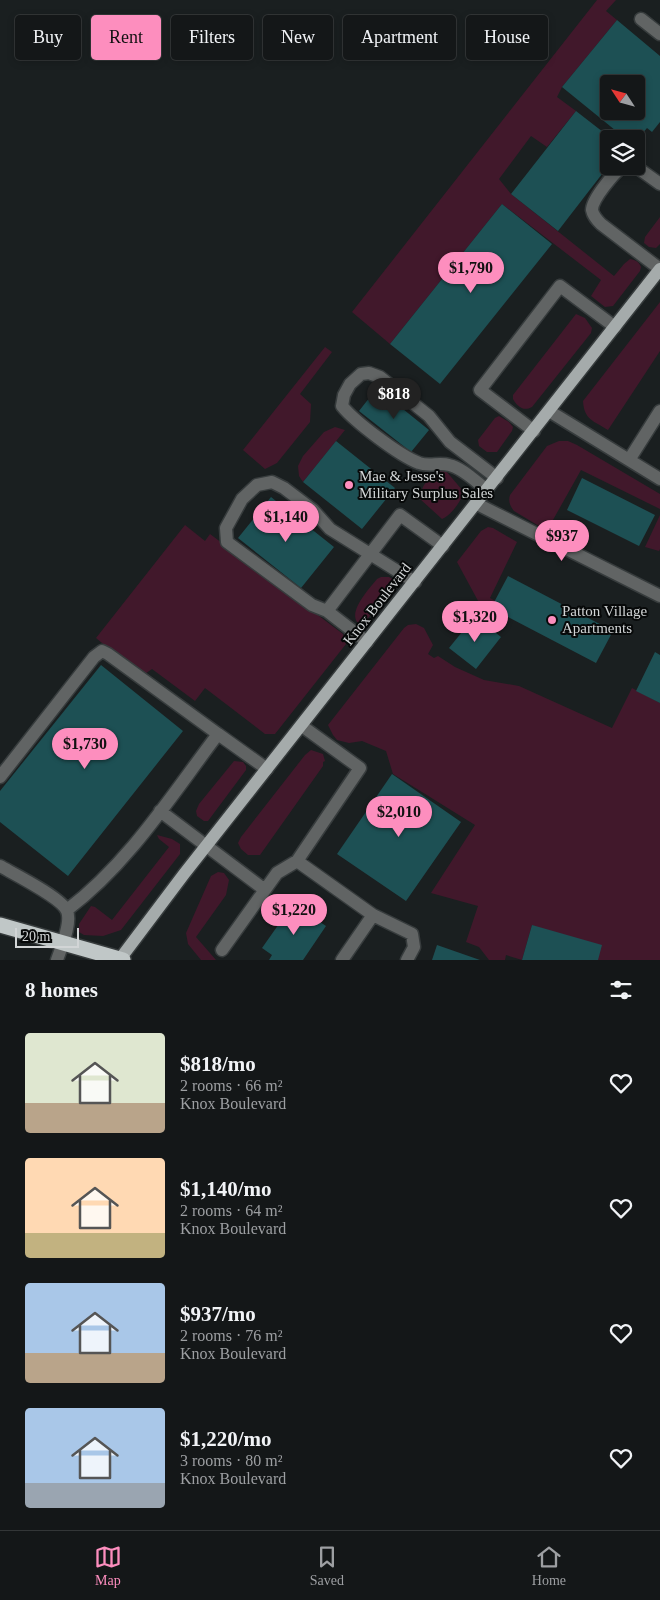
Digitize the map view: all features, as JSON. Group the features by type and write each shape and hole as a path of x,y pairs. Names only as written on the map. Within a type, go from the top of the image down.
{"highway":[{"path":"0,925 121,960"}],"main road":[{"name":"Knox Boulevard","path":"121,960 206,846 660,269"}],"street":[{"path":"641,19 660,34"},
{"path":"645,173 660,184"},
{"path":"614,175 596,198 592,209 594,216 601,224 660,269"},
{"path":"534,431 480,390 560,286 615,327"},
{"path":"487,490 461,470 450,465 421,464 402,455 350,417 342,406 344,395 350,384 361,374 369,373 380,377 429,416 450,442 497,478"},
{"path":"549,411 660,479"},
{"path":"629,460 660,411"},
{"path":"367,642 327,611 312,605 227,542 226,528 242,500 257,485 272,482 284,488 313,510 330,529 415,582"},
{"path":"477,504 660,596"},
{"path":"327,611 400,515 443,546"},
{"path":"0,777 94,657 102,651 155,687 267,769"},
{"path":"222,950 277,873 297,861 360,768 302,726"},
{"path":"67,910 89,894 130,851 218,734"},
{"path":"160,810 265,890"},
{"path":"297,861 373,915 412,934 414,947 407,960"},
{"path":"0,866 56,899 67,910 69,922 57,960"},
{"path":"342,960 373,915"}],"shaded area":[{"path":"597,0 616,0 606,11 617,20 562,87 557,97 576,111 547,147 531,136 499,179 511,194 614,276 630,259 639,264 641,267 640,271 613,306 605,307 591,296 601,280 502,204 390,344 352,312"},
{"path":"660,217 660,244 656,248 649,247 644,243 645,237"},
{"path":"660,302 660,351 608,430 588,416 585,412 583,401"},
{"path":"576,314 585,318 592,328 591,333 532,407 521,408 516,404 513,395"},
{"path":"325,347 332,352 300,394 311,404 310,422 277,463 265,469 243,450"},
{"path":"499,416 509,422 513,427 512,431 497,452 487,452 479,446 478,440 495,418"},
{"path":"335,427 345,430 303,482 299,476 298,466 303,456 324,432"},
{"path":"559,441 568,441 577,445 660,494 660,509 581,470 549,527 544,529 514,511 509,499 510,495 547,446"},
{"path":"440,471 446,471 463,491 456,507 449,515 442,519 420,499 426,482"},
{"path":"660,515 660,549 659,551 645,547"},
{"path":"185,525 205,541 210,534 343,634 346,644 275,734 265,734 205,688 195,701 152,669 142,676 96,638"},
{"path":"488,527 517,542 490,598 495,601 489,615 483,610 457,562 481,531"},
{"path":"381,577 389,577 394,580 394,585 365,622 361,624 357,622 355,617 358,606 369,588"},
{"path":"416,624 424,628 433,645 428,654 434,658 438,656 455,667 484,680 519,686 612,728 632,688 660,703 660,960 598,960 532,925 522,960 506,955 505,960 489,960 479,947 466,942 478,906 431,893 475,825 393,774 386,751 362,741 349,743 337,740 328,725 404,628 408,625"},
{"path":"311,750 323,754 325,761 323,766 260,855 248,855 241,849 238,843 241,837 305,755"},
{"path":"234,761 243,762 246,770 208,821 204,821 197,816 196,811 199,804"},
{"path":"157,835 172,839 180,844 180,854 121,930 103,936 84,935 79,932 79,924 91,906 112,920 169,847"},
{"path":"218,872 224,873 229,880 226,895 196,937 216,960 201,960 188,944 186,933 211,876"}],"building":[{"path":"617,20 660,56 660,122 652,132 647,128 645,130 615,130 603,120 645,120 645,75 600,75 600,118 562,87"},
{"path":"576,111 600,130 601,175 558,231 511,194"},
{"path":"502,204 552,244 440,384 390,344"},
{"path":"377,388 429,430 411,452 359,411"},
{"name":"Mae & Jesse's Military Surplus Sales","path":"336,441 395,488 362,529 303,482"},
{"path":"582,478 655,515 639,546 567,510"},
{"path":"271,497 334,547 301,588 238,538"},
{"name":"Patton Village Apartments","path":"508,576 613,631 596,663 491,608"},
{"path":"475,616 501,637 476,669 449,648"},
{"name":"Patton Village Apartments","path":"655,652 660,655 660,703 636,691"},
{"path":"101,665 183,731 68,876 0,822 0,791"},
{"path":"392,774 461,822 406,901 337,854"},
{"path":"293,904 326,926 303,960 269,960 272,955 262,948"},
{"path":"532,925 602,945 598,960 522,960"},
{"path":"437,945 480,960 432,960"}],"place":[{"name":"Mae & Jesse's Military Surplus Sales","path":"349,485"},
{"name":"Patton Village Apartments","path":"552,620"}]}
